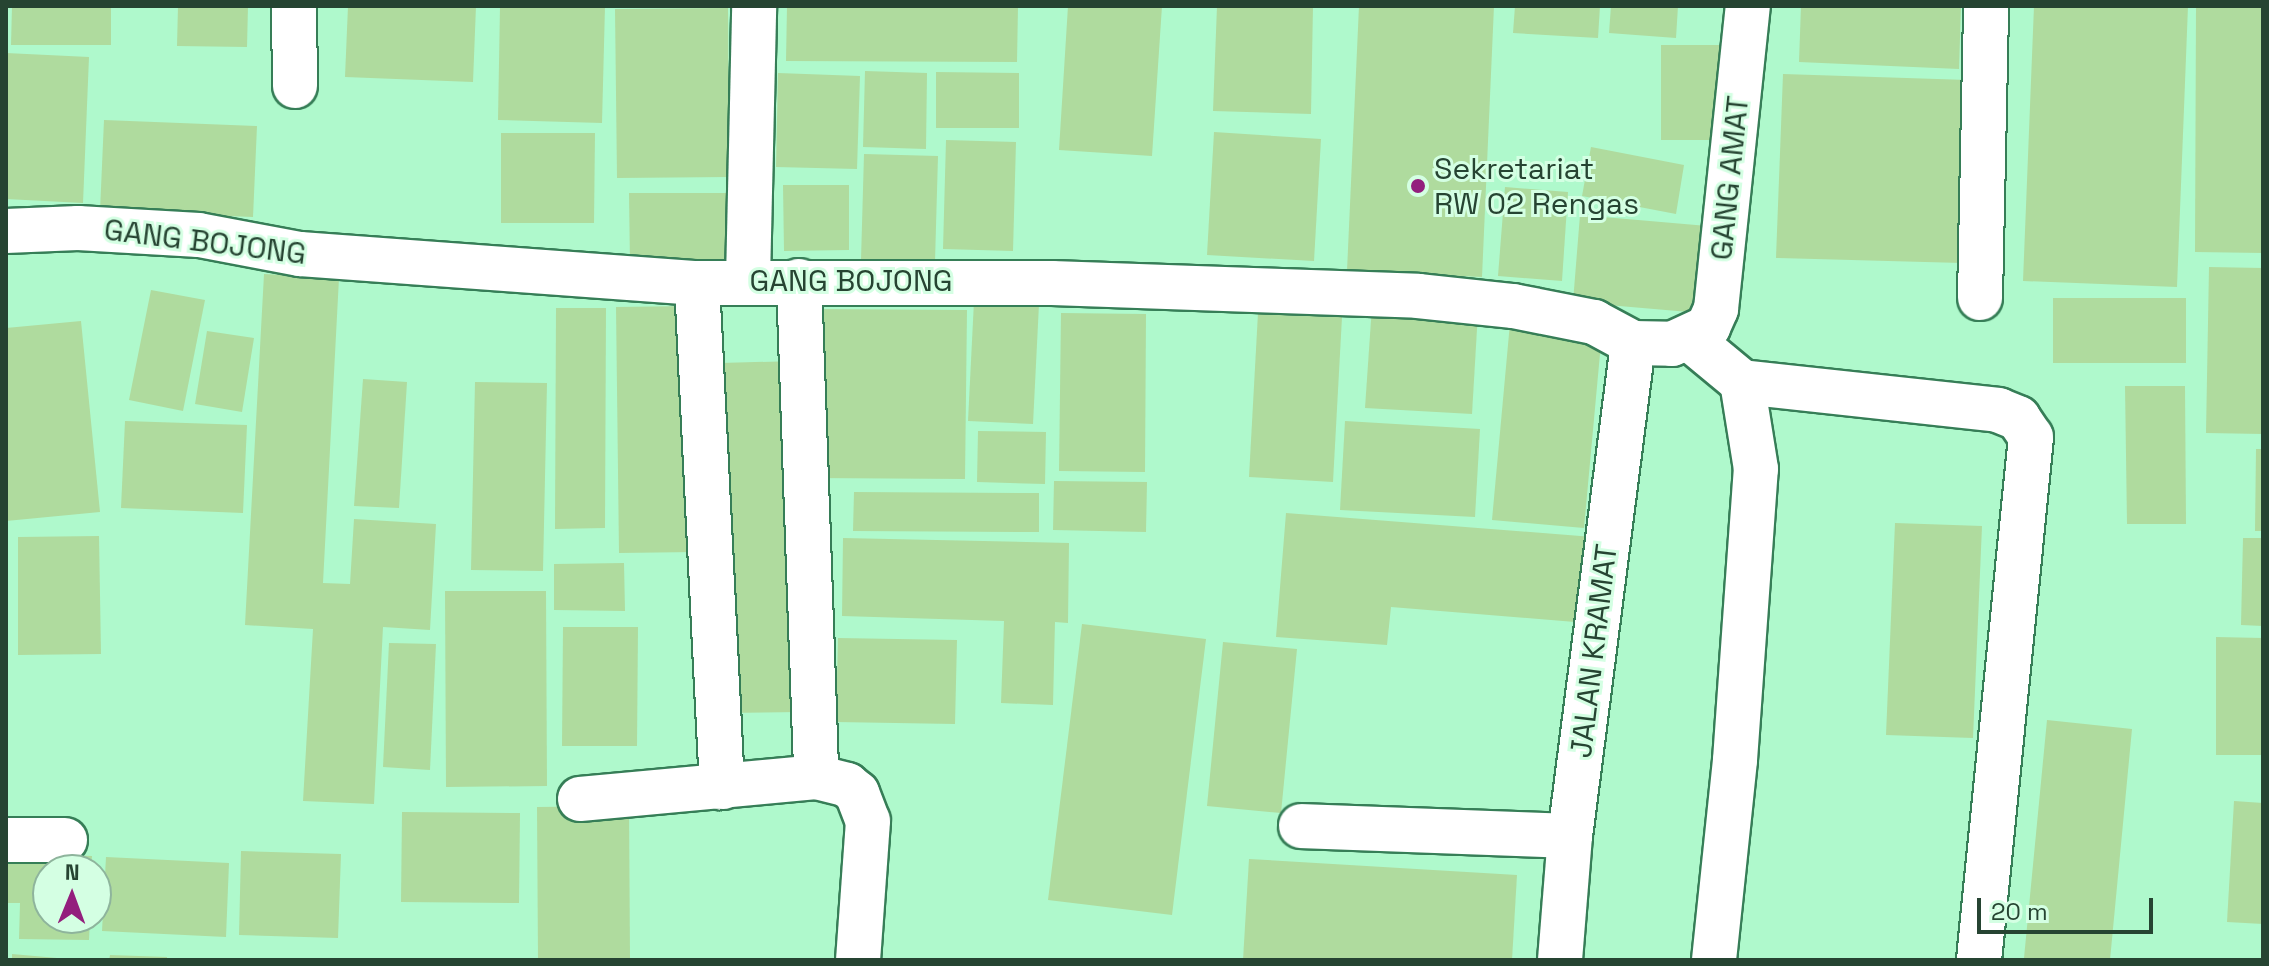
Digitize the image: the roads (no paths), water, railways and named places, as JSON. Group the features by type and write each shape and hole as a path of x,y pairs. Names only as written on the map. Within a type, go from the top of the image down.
{"street":[{"path":"294,6 295,86"},
{"path":"748,280 754,6"},
{"name":"GANG AMAT","path":"1690,339 1708,327 1716,309 1748,6"},
{"path":"1980,298 1986,6"},
{"name":"GANG BOJONG","path":"6,231 78,228 199,235 300,254 697,283 748,280 1052,283 1418,296 1513,306 1594,322 1633,343 1672,344 1690,339"},
{"path":"799,281 816,777"},
{"path":"697,283 722,787"},
{"path":"1690,339 1742,382 1998,410 2018,418 2031,437 1979,960"},
{"name":"JALAN KRAMAT","path":"1560,960 1570,836 1633,343"},
{"path":"1714,960 1735,760 1756,469 1742,382"},
{"path":"580,799 816,777 857,793 868,821 858,960"},
{"path":"1301,826 1570,836"},
{"path":"6,840 65,840"}],"place":[{"name":"Sekretariat RW 02 Rengas","path":"1418,186"}]}
